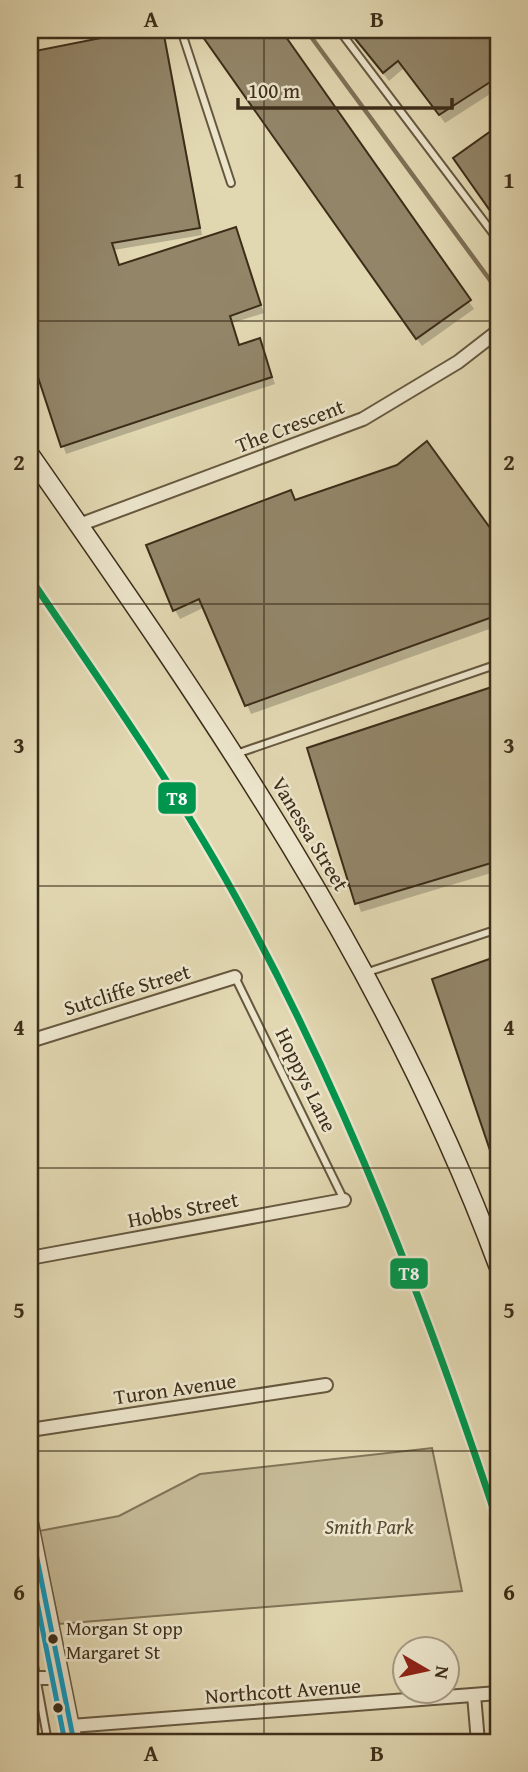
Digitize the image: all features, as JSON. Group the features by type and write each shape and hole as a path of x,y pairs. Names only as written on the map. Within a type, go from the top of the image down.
{"main road":[{"name":"Vanessa Street","path":"30,455 234,754 306,868 365,973 432,1109 494,1242 498,1265"}],"street":[{"name":"The Crescent","path":"79,525 363,419 458,362 498,331"},
{"name":"Sutcliffe Street","path":"30,1041 235,977"},
{"name":"Hobbs Street","path":"30,1258 344,1200"},
{"name":"Turon Avenue","path":"30,1430 326,1385"},
{"path":"30,1524 73,1734"},
{"path":"33,1678 61,1678"},
{"name":"Northcott Avenue","path":"73,1734 498,1693"},
{"path":"474,1695 478,1742"}],"lane":[{"path":"181,30 231,183"},
{"path":"339,30 498,240"},
{"path":"234,754 498,664"},
{"path":"365,973 498,929"},
{"name":"Hoppys Lane","path":"235,977 344,1200"},
{"path":"30,1644 33,1678 48,1742"}],"green space":[{"name":"Smith Park","path":"432,1448 462,1591 59,1624 39,1531 119,1516 200,1474"}],"building":[{"path":"141,30 163,30 200,228 112,243 119,265 236,227 261,305 230,316 239,345 260,338 272,377 61,447 30,353 30,52"},
{"path":"198,30 281,30 471,300 416,339"},
{"path":"348,30 498,30 498,77 439,115 398,61 383,73"},
{"path":"498,126 498,222 453,158"},
{"path":"427,441 493,532 498,546 498,615 245,706 199,599 173,611 146,545 291,490 295,500 397,465"},
{"path":"498,685 498,861 355,904 307,748"},
{"path":"498,956 498,1167 496,1168 432,979"}],"waterway":[{"path":"306,30 498,291"}],"transit line":[{"name":"T8","path":"30,578 142,743 221,870 283,987 385,1213 444,1367 498,1523"},
{"path":"30,1524 74,1742"},
{"path":"30,1567 65,1742"}],"place":[{"name":"Morgan St opp Margaret St","path":"53,1639"}]}
